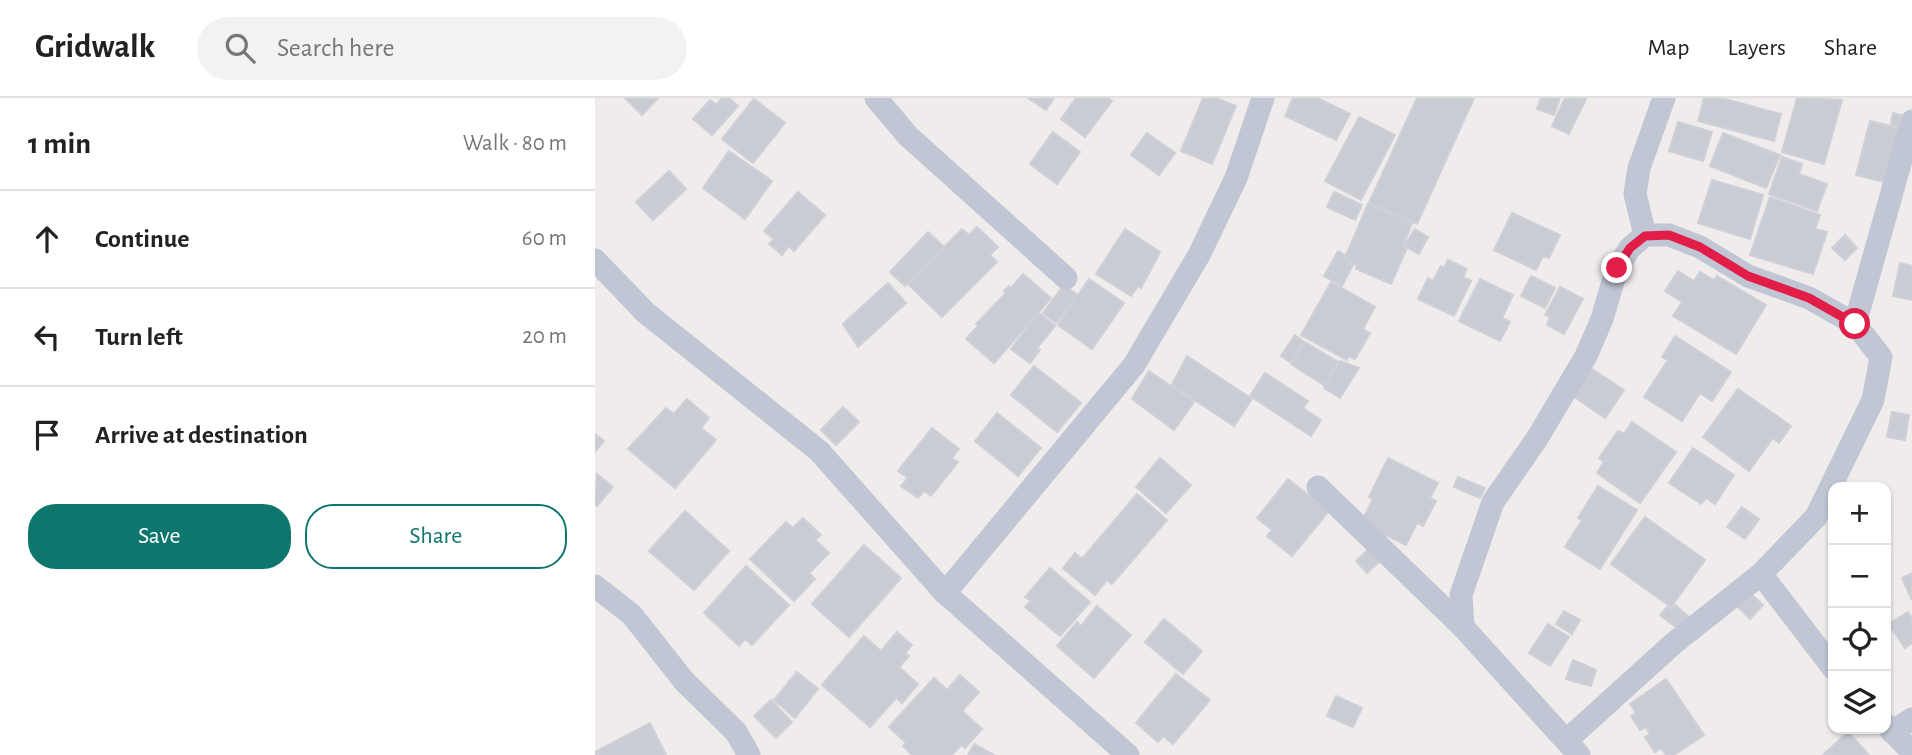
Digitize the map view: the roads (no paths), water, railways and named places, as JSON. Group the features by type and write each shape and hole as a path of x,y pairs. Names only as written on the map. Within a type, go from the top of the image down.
{"street":[{"path":"876,98 908,136 1066,278"},
{"path":"945,593 1134,365 1199,255 1236,178 1263,98"},
{"path":"1645,236 1635,194 1639,168 1664,98"},
{"path":"1855,324 1912,121"},
{"path":"1318,487 1463,627 1574,747 1674,643 1761,574 1816,517 1873,400 1881,358 1855,324 1809,298 1748,276 1700,247 1669,235 1645,236 1630,248 1617,268 1602,319 1586,356 1538,437 1493,502 1461,595 1463,627"},
{"path":"595,260 646,313 819,452 945,593 1128,755"},
{"path":"1761,574 1828,661"},
{"path":"595,586 632,615 684,681 736,732 748,755"},
{"path":"1891,727 1912,719"},
{"path":"1891,730 1912,752"}]}
